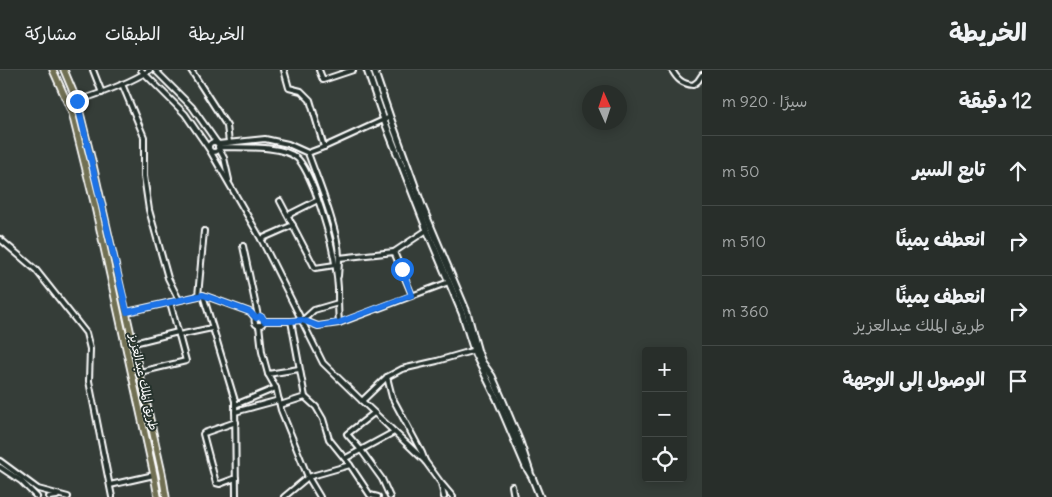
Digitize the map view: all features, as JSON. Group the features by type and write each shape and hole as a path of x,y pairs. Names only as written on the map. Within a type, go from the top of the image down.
{"main road":[{"name":"طريق الملك عبدالعزيز","path":"53,70 72,113 94,202 158,497"},
{"name":"طريق الملك عبدالعزيز","path":"64,70 77,101 134,343 166,497"}],"street":[{"path":"93,70 102,93"},
{"path":"155,70 192,107 218,146 224,158 231,185"},
{"path":"191,70 227,126 229,142"},
{"path":"284,70 290,88 302,91 310,100 324,147"},
{"path":"319,70 323,80 354,70"},
{"path":"367,70 467,312 475,350"},
{"path":"374,70 387,119 427,230 462,313 475,350 540,497"},
{"path":"672,70 678,79 687,84 693,85 702,76"},
{"path":"77,101 102,93 140,76 145,71 186,114 210,149 261,239 323,363 425,461 453,497"},
{"path":"122,84 144,138 144,176 149,210 168,278 179,300"},
{"path":"298,158 387,119"},
{"path":"210,149 213,151 218,150 218,146 229,142 265,139 288,144 308,153 325,198 338,241 340,258 338,323"},
{"path":"210,149 209,144 215,142 218,146 269,148 289,153 298,158 309,176 332,245 338,288"},
{"path":"288,215 318,200"},
{"path":"280,201 315,268 335,265"},
{"path":"261,239 293,226"},
{"path":"340,258 394,252 427,230"},
{"path":"204,231 200,295 235,405 236,486 238,497"},
{"path":"0,239 36,270 86,333 90,349 89,381 112,497"},
{"path":"243,246 257,317 255,322 259,325 262,352 268,374 276,388 280,405 308,477 320,497"},
{"path":"394,252 412,295"},
{"path":"127,312 200,295 250,312 264,321 302,320 318,326 338,323 449,282"},
{"path":"140,372 186,362 170,302"},
{"path":"302,320 314,310 338,303"},
{"path":"259,325 264,321"},
{"path":"291,321 305,397 316,407 323,418 329,439 346,458 370,495 378,497"},
{"path":"134,343 212,328"},
{"path":"362,401 387,377 402,369 438,362 475,350"},
{"path":"268,374 300,369"},
{"path":"387,377 392,397 425,461"},
{"path":"235,405 276,388"},
{"path":"280,405 305,397"},
{"path":"236,412 279,400"},
{"path":"374,413 347,434 382,479 390,497"},
{"path":"236,422 204,432 203,434 216,483 220,484 236,478"},
{"path":"346,458 394,432"},
{"path":"0,462 38,489 68,497"},
{"path":"284,497 308,477 350,465"},
{"path":"0,467 21,482 37,497"},
{"path":"110,485 154,475"},
{"path":"441,483 444,497"},
{"path":"512,486 514,497"},
{"path":"49,497 62,495"}],"route":[{"path":"77,101 127,312 203,295 250,312 256,318 260,316 264,321 302,320 318,326 338,323 412,295 402,269"}]}
